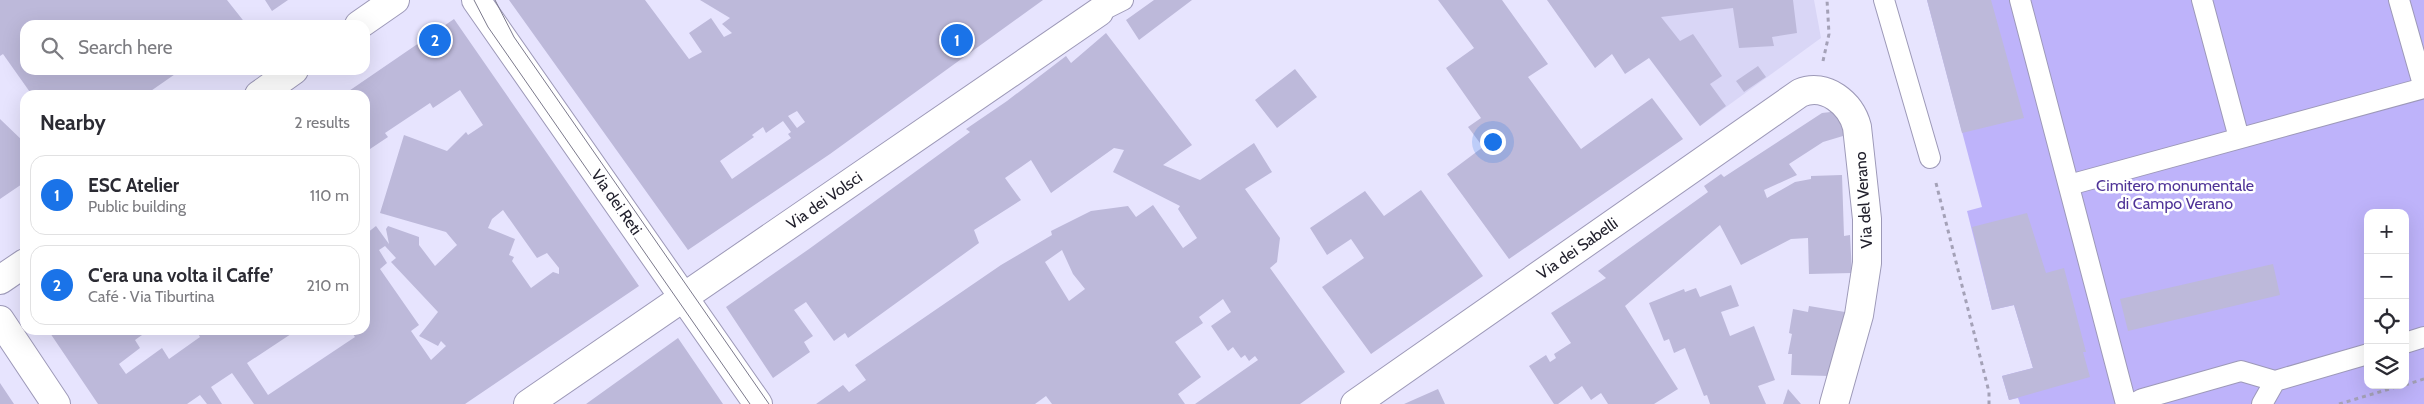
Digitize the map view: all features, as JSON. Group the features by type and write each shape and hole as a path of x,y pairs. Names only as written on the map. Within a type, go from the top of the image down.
{"street":[{"path":"366,20 395,0"},
{"name":"Via dei Reti","path":"476,0 758,404"},
{"name":"Via dei Volsci","path":"528,404 1099,12"},
{"path":"266,90 287,75"},
{"name":"Via del Verano","path":"1800,93 1813,90 1830,94 1840,99 1853,114 1857,127 1867,219 1865,288 1834,404"},
{"name":"Via dei Sabelli","path":"1355,404 1800,93"},
{"path":"0,280 20,266"},
{"path":"0,320 56,404"}],"lane":[{"name":"Via dei Volsci","path":"1099,12 1123,0"},
{"path":"1884,0 1930,158"},
{"path":"2020,0 2126,404"},
{"path":"2202,0 2239,138"},
{"path":"2069,185 2424,88 2399,0"},
{"path":"2409,342 2424,337"},
{"path":"2133,404 2142,399 2241,371 2275,381 2364,355"},
{"path":"2262,404 2275,381"}],"path":[{"path":"1821,67 1829,34 1827,0"},
{"path":"1930,158 1989,392 1989,404"},
{"path":"2409,384 2424,379"},
{"path":"2339,404 2390,389"}],"shaded area":[{"path":"1623,0 1814,0 1821,38 1700,126"}],"green space":[{"name":"Cimitero monumentale di Campo Verano","path":"1927,0 2424,0 2424,404 2020,404 2018,398 2009,400 2002,376 2033,368 2014,305 1992,310 1967,211 1982,207"}],"building":[{"path":"0,0 227,0 243,20 20,20 20,75 174,75 152,90 28,90 3,54 0,56"},
{"path":"265,0 288,0 272,11"},
{"path":"509,0 645,0 689,59 702,52 689,33 711,18 724,37 732,33 722,24 730,18 700,0 1043,0 830,154 688,250","holes":["797,111 805,122 797,128 788,116","783,121 791,132 788,134 791,138 732,179 720,161 754,137 752,135 763,127 766,133"]},
{"path":"1154,0 1192,0 1139,40 1126,20"},
{"path":"1438,0 1502,0 1548,64 1528,77 1581,149 1652,98 1683,139 1509,259 1447,174 1483,147 1468,127 1481,118 1446,68 1474,48"},
{"path":"1547,0 1793,0 1797,33 1772,37 1774,46 1739,48 1733,8 1661,17 1680,41 1693,34 1722,76 1710,84 1726,106 1700,126 1649,58 1625,74 1612,54 1595,68"},
{"path":"1927,0 1991,0 2024,118 1962,133"},
{"path":"454,19 639,286 465,404 254,404 232,373 211,387 222,404 207,404 200,395 187,404 98,404 51,335 142,335 135,340 140,348 119,364 126,374 162,348 169,359 200,337 199,335 289,335 247,363 268,395 355,337 354,335 370,335 370,231 376,226 389,244 386,229 388,226 419,237 419,245 435,266 457,245 446,232 380,213 404,135 447,151 466,132 468,135 483,125 460,90 433,108 430,103 385,133 388,137 370,149 370,90 350,90","holes":["503,210 537,258 547,253 559,268 559,274 553,272 531,288 512,261 514,257 509,255 515,239 488,228 492,219","385,246 396,258 391,262 438,312 419,336 438,346 441,341 446,346 431,360 411,331 419,325 380,269 387,263 379,250"]},
{"path":"1106,33 1192,145 1163,165 1200,180 1254,143 1272,172 1245,189 1280,238 1277,262 1270,268 1345,372 1300,404 1195,404 1258,360 1255,356 1249,361 1245,355 1241,358 1233,347 1228,351 1211,326 1231,312 1223,299 1199,317 1203,323 1175,342 1201,377 1178,394 1185,404 1052,404 1046,396 1035,404 816,404 843,385 849,392 866,380 855,365 1001,265 1052,235 1051,231 1091,211 1128,206 1136,217 1153,205 1183,248 1197,238 1178,209 1180,206 1113,172 1124,150 1114,148 1051,193 1031,160 1005,178 1021,200 974,230 979,243 848,338 845,333 834,341 806,302 794,310 813,336 804,342 810,352 773,378 726,307 970,132 966,129 1007,101 1066,56 1071,63","holes":["1062,250 1073,274 1085,289 1069,301 1045,262"]},
{"path":"1758,66 1766,77 1744,92 1736,81"},
{"path":"1295,69 1317,97 1277,128 1255,100"},
{"path":"1839,111 1843,116 1843,136 1823,142 1789,164 1797,175 1764,190 1767,198 1795,182 1811,179 1811,176 1842,175 1844,236 1850,235 1852,273 1809,274 1808,238 1791,239 1741,265 1720,225 1625,306 1678,389 1654,404 1608,404 1601,393 1591,400 1582,386 1558,404 1554,404 1529,366 1546,355 1550,362 1556,358 1554,354 1571,343 1551,313 1606,278 1598,271 1708,192 1704,186 1721,174 1724,177 1822,113"},
{"path":"0,119 20,138 20,185 0,199"},
{"path":"1421,190 1483,276 1371,354 1322,287 1364,258 1351,239 1327,255 1310,228 1365,191 1384,216"},
{"path":"2027,213 2046,273 2064,268 2086,352 2083,352 2090,377 2009,400 2002,376 2033,368 2014,305 1992,310 1972,227"},
{"path":"2273,264 2280,295 2128,331 2120,299"},
{"path":"1731,285 1739,306 1721,312 1730,336 1754,326 1775,380 1758,386 1766,404 1710,404 1707,395 1704,396 1685,348 1674,353 1669,339 1664,341 1649,303 1684,289 1685,292 1696,288 1700,297"},
{"path":"1809,306 1845,312 1830,376 1791,375 1792,354 1788,354 1792,334 1789,333 1793,309 1808,312"},
{"path":"678,338 723,404 586,404"},
{"path":"0,383 14,404 0,404"},
{"path":"1438,389 1445,404 1404,404"},
{"path":"1788,389 1801,404 1783,404"}],"tram line":[{"path":"474,0 488,27 750,404"},
{"path":"495,0 514,37 769,404"}],"place":[{"name":"C'era una volta il Caffe’","path":"435,40"},
{"name":"ESC Atelier","path":"957,40"}]}
